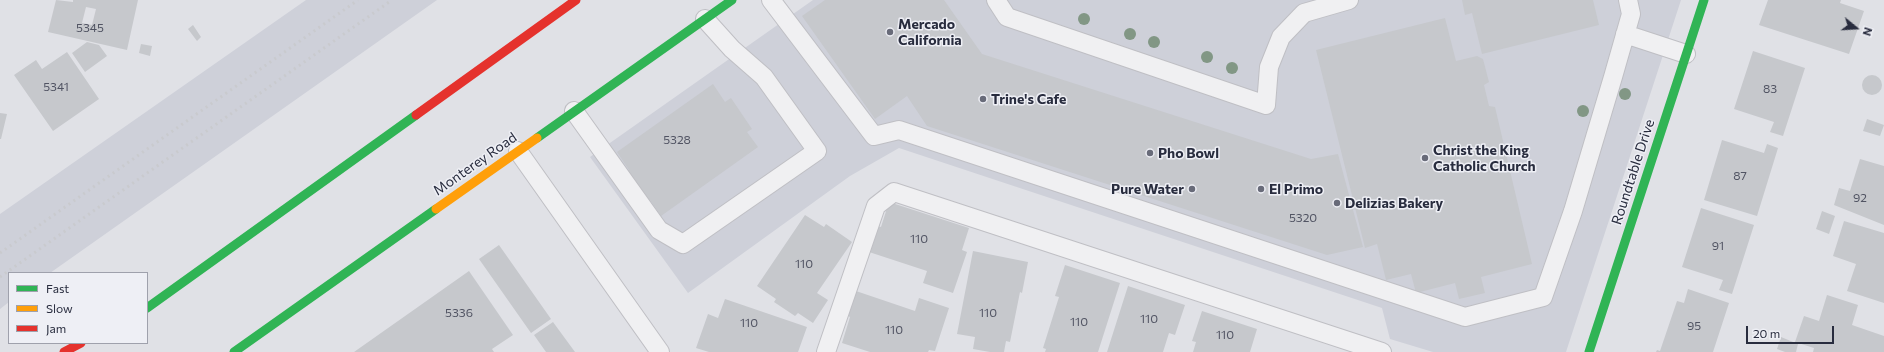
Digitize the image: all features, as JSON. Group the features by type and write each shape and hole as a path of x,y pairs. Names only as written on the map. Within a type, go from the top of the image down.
{"main road":[{"path":"148,307 576,0"},
{"name":"Monterey Road","path":"234,352 732,0"},
{"name":"Roundtable Drive","path":"1589,352 1704,0"},
{"path":"64,352 79,344"}],"lane":[{"path":"771,0 874,136 899,130 1465,317 1543,297 1573,211 1625,34 1630,14 1628,0"},
{"path":"996,0 1007,17 1266,105 1269,67 1281,37 1304,12 1349,0"},
{"path":"574,112 658,230 683,244 817,151 764,77 732,49 705,19"},
{"path":"1625,34 1686,54"},
{"path":"518,151 660,352"},
{"path":"826,352 876,206 894,192 1382,352"}],"shaded area":[{"path":"306,0 437,0 51,272 8,272 8,303 0,309 0,214"},
{"path":"813,0 1681,0 1566,352 1433,352 1390,339 1382,308 899,148 850,176 688,293 590,157"}],"building":[{"path":"56,0 73,2 73,0 138,0 127,50 48,32","holes":["86,7 96,9 92,25 82,23"]},
{"path":"825,0 944,0 982,54 1311,159 1338,154 1363,247 1327,255 927,126 907,96 875,119 802,16"},
{"path":"1462,0 1593,0 1599,25 1482,54 1472,13 1465,15"},
{"path":"1768,0 1841,0 1840,3 1864,11 1849,54 1759,25"},
{"name":"Christ the King Catholic Church","path":"1445,18 1456,61 1477,56 1483,59 1489,82 1484,85 1489,106 1495,107 1532,264 1481,277 1485,293 1459,299 1455,283 1416,293 1411,274 1386,280 1377,244 1365,248 1316,50"},
{"path":"193,25 201,37 197,41 188,29"},
{"path":"87,42 99,45 107,56 85,72 72,53"},
{"path":"141,44 152,46 150,56 139,53"},
{"path":"1753,51 1805,68 1783,136 1770,132 1774,122 1734,109"},
{"path":"67,52 99,99 53,131 14,75 36,60 42,69"},
{"path":"1872,75 1879,78 1882,85 1879,92 1872,95 1865,92 1862,85 1865,78"},
{"path":"713,84 725,102 731,98 752,129 747,132 758,147 661,216 650,200 644,204 623,174 629,170 617,152"},
{"path":"0,113 7,114 1,139 0,139"},
{"path":"1867,119 1884,125 1880,136 1863,131"},
{"path":"1722,140 1764,153 1767,144 1778,148 1757,216 1704,200"},
{"path":"1860,159 1884,166 1884,225 1834,205 1839,188 1850,191"},
{"path":"889,202 969,228 962,250 967,252 953,293 923,283 927,271 869,252 877,226 881,227"},
{"path":"1701,208 1754,225 1732,294 1719,290 1723,280 1682,267"},
{"path":"1822,211 1835,216 1829,234 1816,229"},
{"path":"805,215 824,227 826,224 852,242 817,293 828,300 813,323 798,313 795,316 774,302 776,299 757,286"},
{"path":"1844,221 1884,233 1884,303 1847,291 1856,264 1833,256"},
{"path":"499,245 551,319 531,333 479,259"},
{"path":"973,251 1028,262 1022,293 1020,292 1010,342 1006,341 1004,352 990,352 973,349 975,337 957,334"},
{"path":"1065,265 1120,283 1098,352 1045,352 1046,349 1043,348 1059,297 1055,296"},
{"path":"469,271 513,335 492,349 494,352 354,352"},
{"path":"1128,286 1185,305 1175,335 1169,333 1163,352 1107,352"},
{"path":"1688,289 1729,303 1713,352 1656,352 1657,350 1660,351 1677,301 1684,303"},
{"path":"856,291 915,311 919,298 949,308 935,351 870,352 842,343 850,317 848,316"},
{"path":"1827,295 1858,305 1852,325 1884,336 1884,352 1813,352 1814,348 1795,342 1804,316 1819,321"},
{"path":"725,299 807,327 798,352 709,352 696,348 708,314 718,318"},
{"path":"1202,311 1257,329 1250,352 1193,352 1196,342 1192,341"},
{"path":"553,322 575,352 546,352 534,335"},
{"path":"1781,337 1798,344 1796,352 1785,352 1777,349"}],"railway":[{"path":"0,253 358,0"},
{"path":"0,277 392,0"}],"traffic: fast":[{"path":"537,138 732,0"},
{"path":"1589,352 1704,0"},
{"path":"148,307 416,115"},
{"path":"234,352 436,209"}],"traffic: slow":[{"path":"436,209 537,138"}],"traffic: jam":[{"path":"416,115 576,0"},
{"path":"64,352 79,344"}],"place":[{"name":"Mercado California","path":"890,32"},
{"name":"Trine's Cafe","path":"983,99"},
{"name":"Pho Bowl","path":"1150,153"},
{"name":"Christ the King Catholic Church","path":"1425,158"},
{"name":"Pure Water","path":"1192,189"},
{"name":"El Primo","path":"1261,189"},
{"name":"Delizias Bakery","path":"1337,203"}]}
